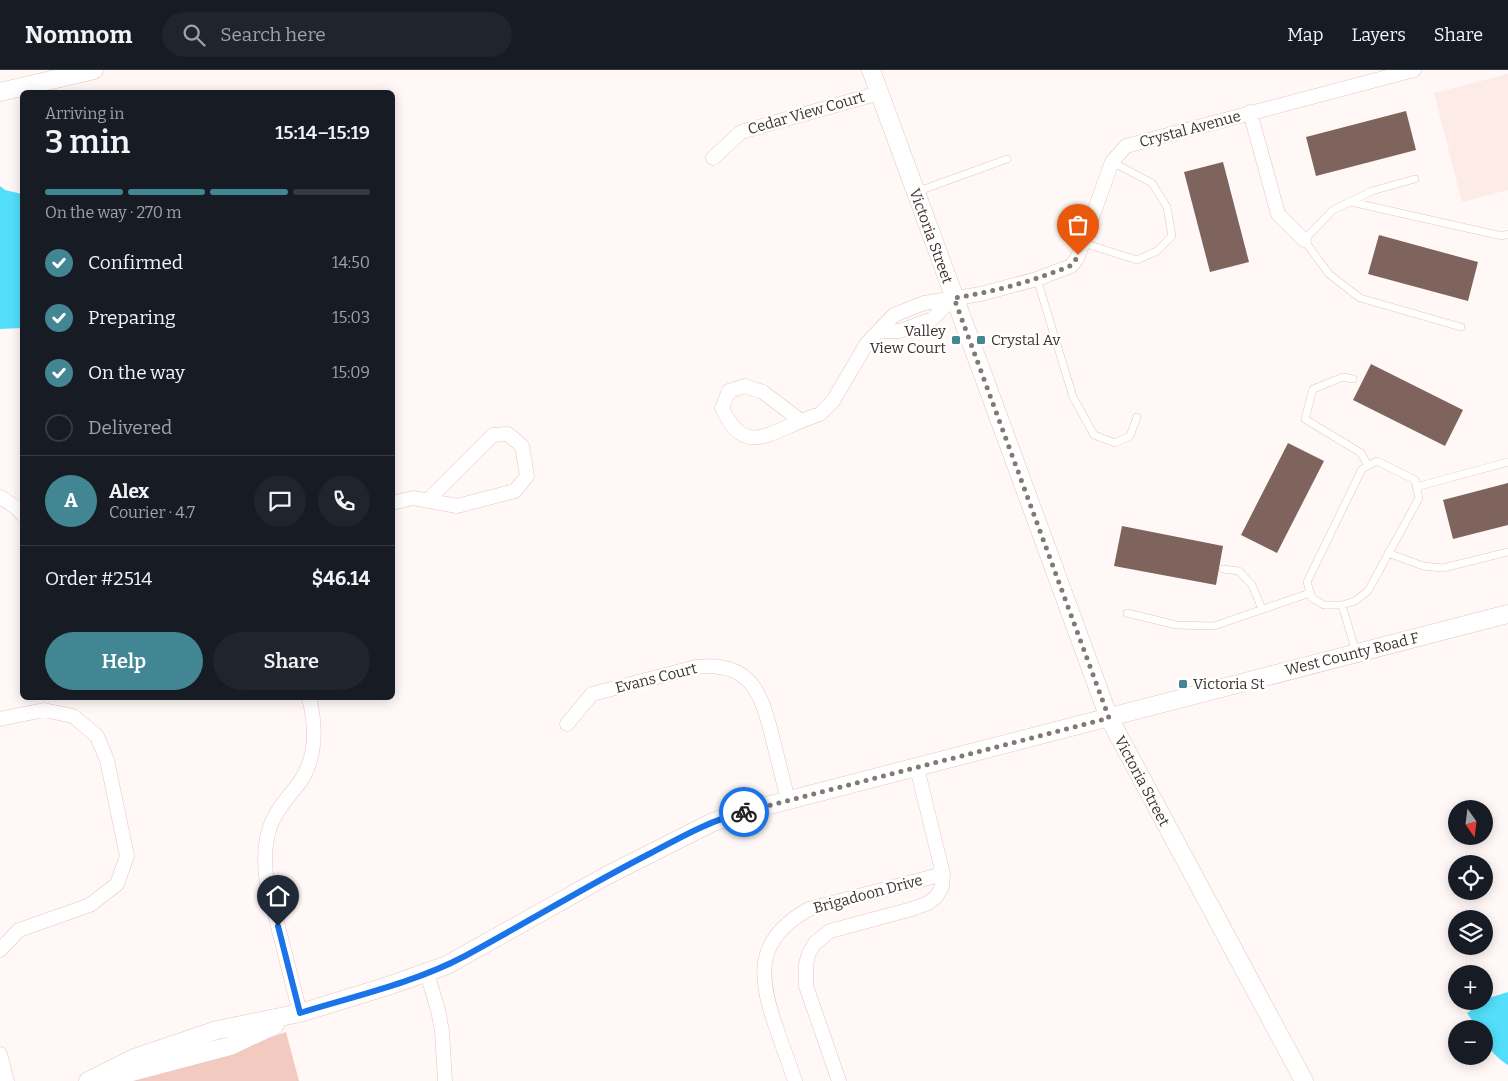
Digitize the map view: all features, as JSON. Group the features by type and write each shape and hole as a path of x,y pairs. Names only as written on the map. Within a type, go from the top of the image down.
{"street":[{"path":"0,92 94,70"},
{"name":"Victoria Street","path":"871,70 1109,718 1304,1081"},
{"name":"Crystal Avenue","path":"954,298 981,294 1037,279 1074,263 1112,162 1126,146 1414,70"},
{"name":"Cedar View Court","path":"713,158 741,132 879,92"},
{"path":"1250,112 1278,214 1304,240"},
{"path":"801,421 763,392 746,386 729,391 722,408 729,423 747,437 760,438 820,414 833,401 867,343 894,315 924,303 954,298"},
{"path":"395,502 413,498 427,501 457,506 515,491 527,476 522,446 508,434 493,435 427,501"},
{"path":"0,497 20,512"},
{"name":"West County Road F","path":"300,1013 427,972 464,956 604,877 710,822 788,800 1508,614"},
{"name":"Evans Court","path":"566,724 592,694 696,667 724,668 743,677 758,692 765,708 788,800"},
{"path":"300,1013 267,883 264,864 270,826 280,808 302,779 314,745 314,726 309,700"},
{"path":"0,719 44,710 72,716 97,736 106,760 127,856 117,884 90,905 19,930 0,950"},
{"name":"Brigadoon Drive","path":"839,1081 806,986 805,975 809,953 815,943 830,931 928,903 936,897 942,887 943,874 917,768"},
{"name":"Brigadoon Drive","path":"795,1081 767,1003 764,986 763,970 766,955 772,941 794,917 809,909 943,874"},
{"path":"427,972 442,1031 445,1081"},
{"path":"88,1081 134,1058 217,1030 300,1013"},
{"path":"99,1081 230,1046 300,1013"},
{"path":"0,1054 7,1081"}],"lane":[{"path":"915,192 1007,159"},
{"path":"1082,243 1137,260 1157,251 1172,236 1167,207 1152,183 1112,162"},
{"path":"1415,179 1372,191 1333,210 1304,240 1329,274 1360,298 1461,327"},
{"path":"1350,202 1502,236 1508,234"},
{"path":"1037,279 1072,397 1094,435 1115,444 1130,436 1137,417"},
{"path":"1354,379 1343,377 1313,389 1305,419 1361,453 1368,466"},
{"path":"1378,462 1414,480 1419,498 1368,591 1355,601 1342,605 1324,605 1312,598 1307,582 1362,469 1368,466 1378,462"},
{"path":"1416,487 1508,462"},
{"path":"1388,553 1423,566 1443,568 1508,552"},
{"path":"1223,569 1239,571 1252,585 1262,609"},
{"path":"1127,613 1176,625 1214,626 1310,593"},
{"path":"1342,605 1357,652"}],"shaded area":[{"path":"1508,74 1508,190 1462,202 1434,93"},
{"path":"286,1032 299,1081 133,1081 180,1068"}],"water":[{"path":"0,186 5,190 20,194 20,328 0,329"},
{"path":"1508,992 1508,1065 1493,1052 1493,1020 1472,1020 1467,1013 1471,1010 1493,1010 1493,997"}],"building":[{"path":"1406,111 1416,150 1316,176 1306,137"},
{"path":"1223,162 1249,262 1210,272 1184,172"},
{"path":"1379,235 1478,262 1468,301 1368,274"},
{"path":"1371,364 1463,410 1445,446 1353,400"},
{"path":"1288,443 1324,461 1277,553 1241,535"},
{"path":"1508,483 1508,525 1453,539 1443,500"},
{"path":"1122,526 1223,546 1216,585 1114,566"}],"way so far":[{"path":"744,812 1109,718 954,298 981,294 1037,279 1070,266 1078,255"}],"place":[{"name":"Valley View Court","path":"956,340"},
{"name":"Crystal Av","path":"981,340"},
{"name":"Victoria St","path":"1183,684"}],"route":[{"path":"278,926 300,1013 391,985 447,965 604,877 690,832 710,822 744,812"}]}
